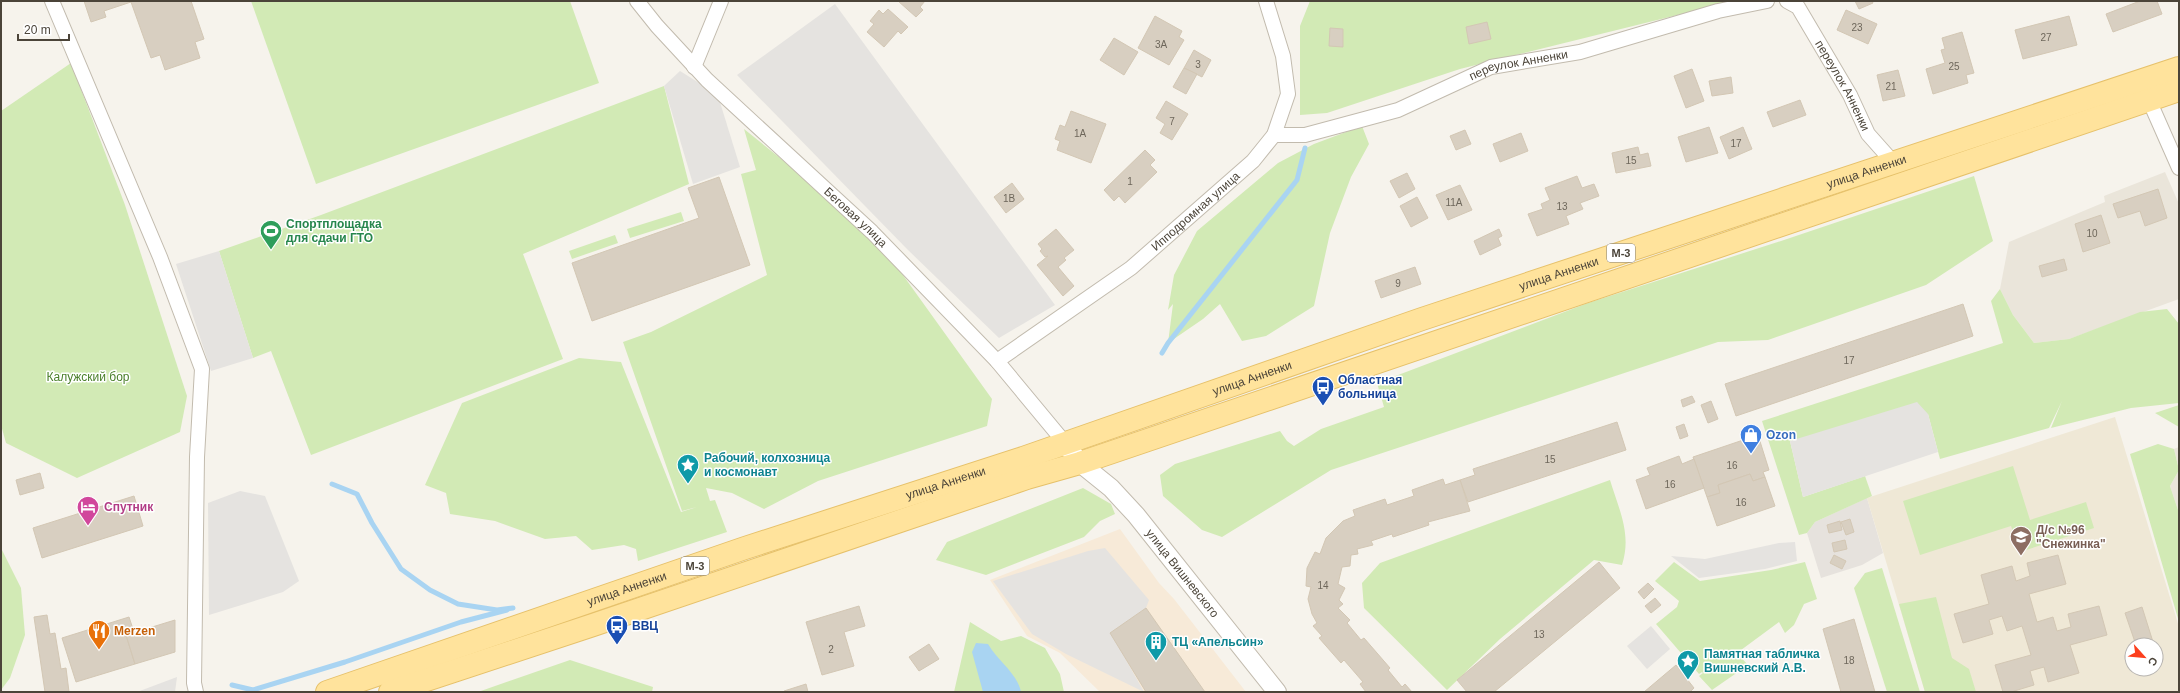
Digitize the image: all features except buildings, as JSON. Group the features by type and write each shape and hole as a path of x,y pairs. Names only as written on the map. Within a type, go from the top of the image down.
{"main road":[{"name":"улица Анненки","path":"328,692 745,548 1065,443 1422,319 2179,68"},
{"name":"улица Анненки","path":"390,692 593,626 1027,478 1080,463 2179,90"}],"street":[{"path":"52,1 160,257 202,368 197,457 194,683 196,692"},
{"name":"Беговая улица","path":"637,1 694,67 872,232 997,361 1065,443"},
{"path":"694,67 721,1"},
{"name":"Ипподромная улица","path":"997,361 1130,268 1253,161 1274,135 1288,94 1284,56 1266,1"},
{"name":"переулок Анненки","path":"1274,135 1312,134 1398,110 1491,67 1580,52 1718,11 1767,1"},
{"name":"переулок Анненки","path":"1794,3 1850,95 1868,134 1892,162"},
{"path":"2149,100 2179,168"},
{"name":"улица Вишневского","path":"1065,443 1080,463 1111,488 1136,515 1277,692"}],"shaded area":[{"path":"835,4 1055,305 999,338 908,250 737,75"},
{"path":"680,71 704,86 719,99 740,167 693,184 664,86"},
{"path":"2165,172 2179,204 2179,299 2069,339 2034,343 2013,315 2000,289 2009,242 2105,202 2104,196"},
{"path":"219,251 253,358 211,371 176,264"},
{"path":"1917,402 1928,414 1938,452 1803,497 1790,441"},
{"name":"Д/с №96 \"Снежинка\"","path":"2115,417 2179,627 2179,692 1925,692 1867,498"},
{"path":"2179,447 2179,470 2174,449"},
{"path":"2179,470 2179,513 2170,486"},
{"path":"240,491 265,496 299,581 283,592 209,615 208,503"},
{"path":"1867,498 1883,553 1862,565 1821,578 1807,533 1815,522"},
{"path":"1120,529 1159,583 1174,599 1246,692 1100,692 1060,653 1027,636 990,580"},
{"path":"1795,542 1797,561 1765,569 1699,578 1671,556 1705,559 1779,543"},
{"path":"1105,548 1149,600 1146,608 1111,633 1144,692 1066,654 1032,634 993,581 1088,551"},
{"path":"1651,626 1670,649 1647,669 1627,646"},
{"path":"177,677 175,692 137,692"}],"green space":[{"path":"251,1 570,1 599,83 316,184"},
{"path":"1310,1 1734,1 1460,69 1327,113 1300,115 1300,26"},
{"name":"Калужский бор","path":"71,63 125,205 187,396 180,432 77,478 6,443 1,425 1,111"},
{"path":"664,86 689,184 523,254 563,359 311,455 271,351 253,358 219,251 321,215"},
{"path":"1362,126 1369,144 1351,177 1330,233 1314,306 1266,336 1242,341 1220,304 1203,319 1168,343 1173,304 1168,310 1174,275 1197,231 1278,163 1314,144"},
{"path":"744,129 872,232 992,399 987,426 818,481 764,509 732,493 706,488 710,501 715,500 727,532 638,561 636,549 624,545 592,550 576,536 545,539 495,521 450,514 446,493 425,485 462,403 579,358 621,362 681,512 697,507 682,511 623,342 651,332 767,275 741,174 756,170"},
{"path":"1974,176 1993,241 1926,285 1768,340 1718,342 1331,470 1222,537 1202,530 1163,496 1160,475 1175,464 1280,431 1287,441 1294,446 1321,429 1384,407 1377,383 1588,303 1784,240"},
{"path":"681,212 684,221 630,238 627,229"},
{"path":"615,235 618,243 572,259 569,251"},
{"path":"2000,289 2013,315 2034,343 2069,339 2140,312 2167,309 2179,324 2179,403 2131,408 2051,428 2062,401 2049,428 1940,459 1928,414 1790,441 1803,497 1865,476 1872,496 1815,522 1807,533 1799,535 1762,421 2003,343 1991,301"},
{"path":"2179,405 2179,427 2155,413"},
{"path":"2158,444 2174,449 2179,470 2170,486 2179,513 2179,622 2130,454"},
{"path":"2013,466 2030,520 2086,502 2094,528 2020,552 2011,526 1920,555 1903,501"},
{"path":"1610,480 1625,532 1625,554 1622,565 1594,560 1500,639 1447,690 1364,608 1362,583 1380,563"},
{"path":"1083,488 1111,504 1115,514 1100,521 1084,537 986,575 936,560 947,542"},
{"path":"1,548 21,588 25,635 10,678 1,690"},
{"path":"1674,562 1700,581 1771,570 1805,562 1817,599 1804,604 1794,625 1785,633 1779,622 1737,653 1748,665 1712,690 1699,676 1703,673 1702,672 1699,674 1656,624 1677,607 1679,601 1655,581"},
{"path":"1882,568 1920,692 1887,692 1854,588 1865,573"},
{"path":"1936,597 1952,658 1969,669 1976,692 1925,692 1899,604"},
{"path":"970,622 1001,641 1021,636 1045,648 1060,674 1064,692 954,692"},
{"path":"570,660 653,687 652,692 478,692"}],"water":[{"path":"976,643 988,644 1016,679 1021,692 983,692 972,652"}],"waterway":[{"path":"1162,353 1168,343 1297,180 1305,148"},
{"path":"332,484 357,494 372,523 401,569 430,590 458,604 497,610 513,608"},
{"path":"232,685 253,690 345,662 461,622 507,610"}],"place":[{"name":"Спортплощадка для сдачи ГТО","path":"271,250"},
{"name":"Областная больница","path":"1323,406"},
{"name":"Ozon","path":"1751,454"},
{"name":"Рабочий, колхозница и космонавт","path":"688,484"},
{"name":"Спутник","path":"88,526"},
{"name":"Д/с №96 \"Снежинка\"","path":"2021,556"},
{"name":"ВВЦ","path":"617,646"},
{"name":"Merzen","path":"99,650"},
{"name":"ТЦ «Апельсин»","path":"1156,662"},
{"name":"Памятная табличка Вишневский А.В.","path":"1688,680"}]}
